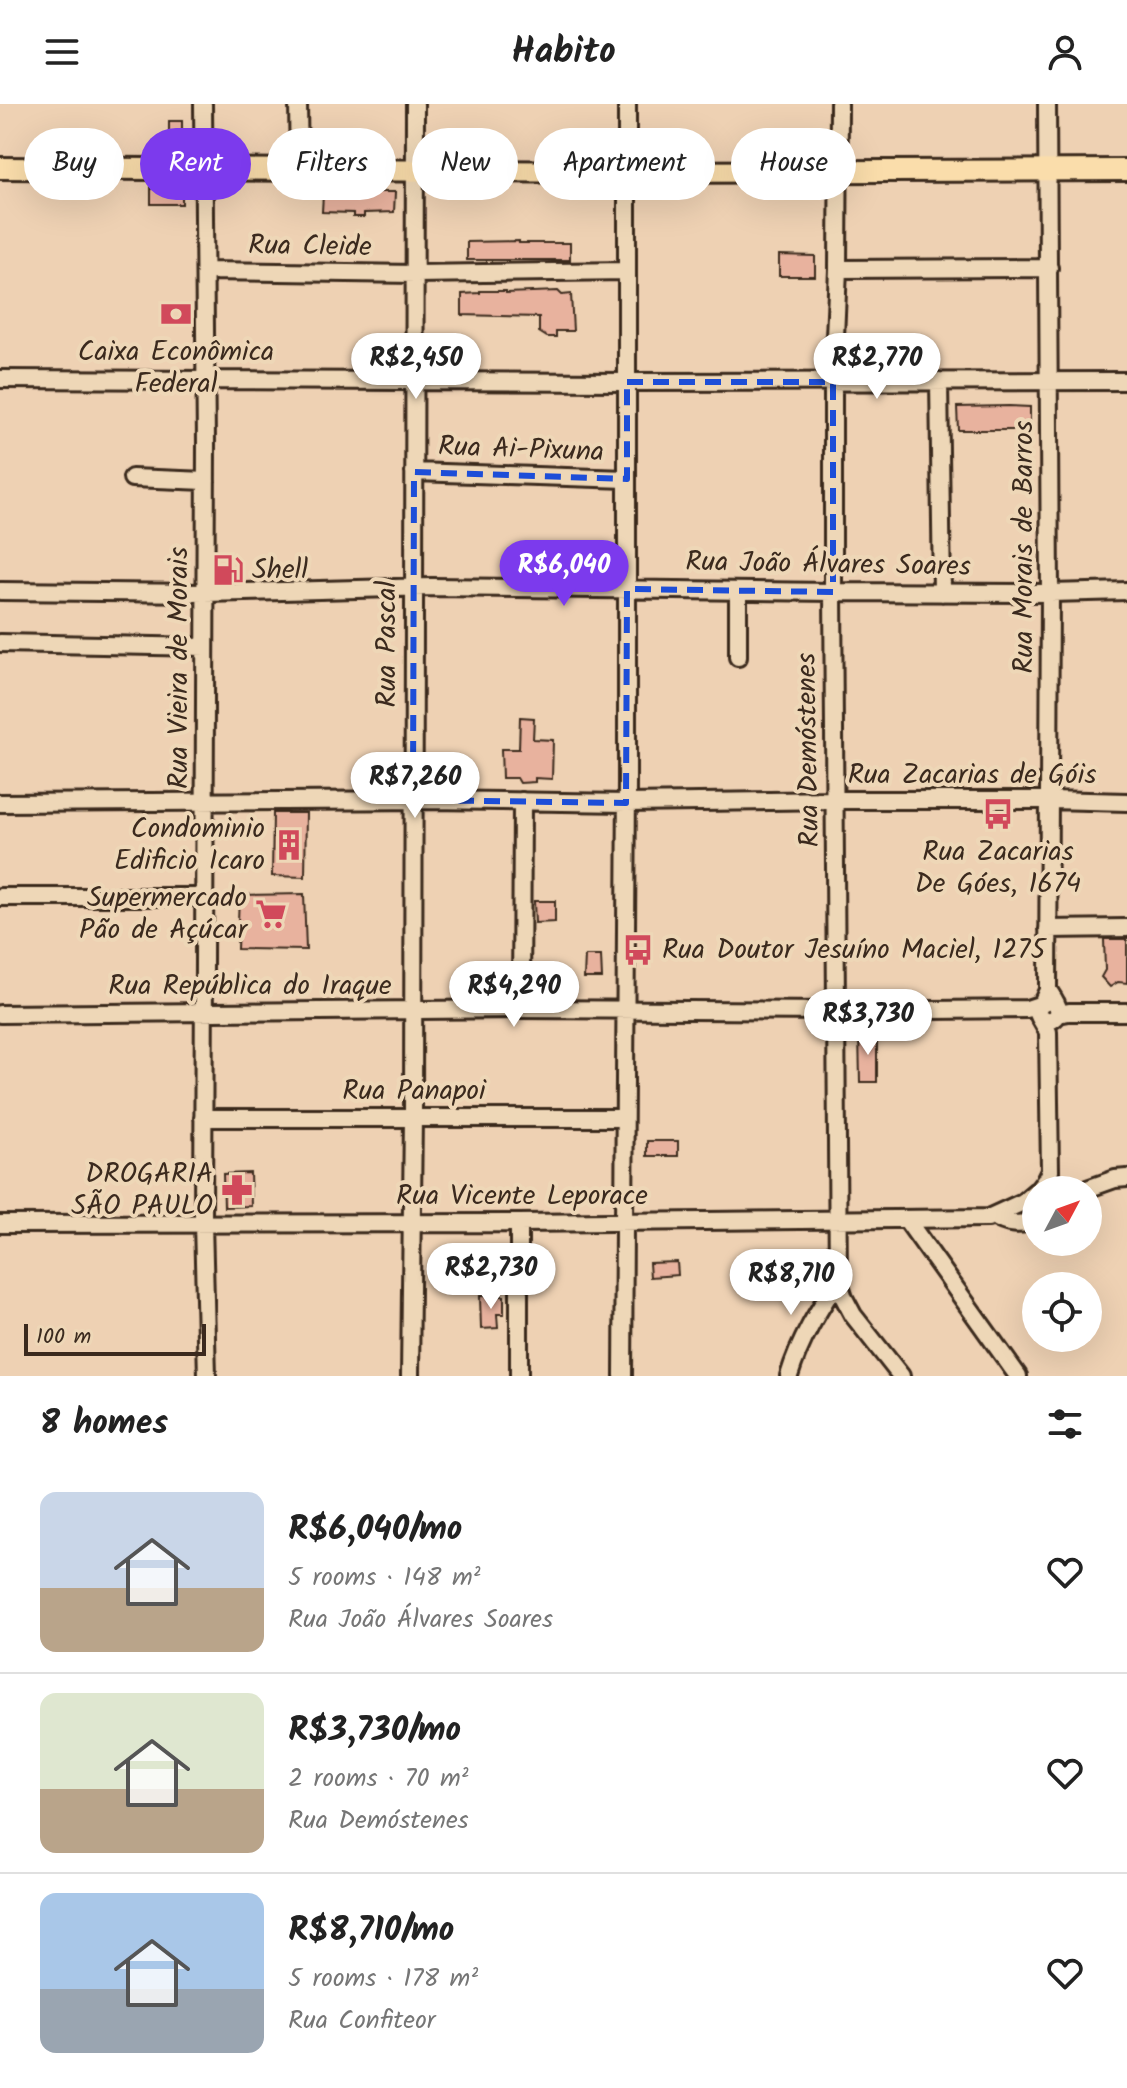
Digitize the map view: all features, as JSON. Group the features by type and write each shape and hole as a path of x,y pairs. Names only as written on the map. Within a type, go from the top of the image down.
{"main road":[{"path":"0,168 140,169"},
{"path":"856,171 1127,170"}],"street":[{"name":"Rua Vieira de Morais","path":"203,104 203,128"},
{"path":"298,104 298,128"},
{"name":"Rua Pascal","path":"415,104 415,128"},
{"path":"627,104 627,128"},
{"name":"Rua Demóstenes","path":"839,104 839,128"},
{"name":"Rua Morais de Barros","path":"1047,104 1050,1171"},
{"name":"Rua Vieira de Morais","path":"204,200 203,1223 207,1376"},
{"name":"Rua Pascal","path":"410,1376 415,200"},
{"path":"623,1376 627,200"},
{"name":"Rua Demóstenes","path":"839,200 833,382 838,1280 853,1315 901,1376"},
{"path":"838,269 1049,268"},
{"name":"Rua Cleide","path":"205,271 415,274 627,271"},
{"path":"0,379 1127,381"},
{"path":"939,381 942,593"},
{"name":"Rua Ai-Pixuna","path":"414,472 627,479"},
{"path":"132,478 206,481"},
{"name":"Rua João Álvares Soares","path":"0,591 205,593 413,587 942,593 1127,591"},
{"path":"738,591 738,657"},
{"path":"0,643 205,647"},
{"name":"Rua Zacarias de Góis","path":"0,803 413,800 626,803 836,800 1127,802"},
{"path":"521,1009 522,801"},
{"path":"0,897 205,897"},
{"path":"1048,929 1127,928"},
{"name":"Rua República do Iraque","path":"0,1014 521,1009 1127,1012"},
{"name":"Rua Panapoi","path":"203,1118 624,1118"},
{"name":"Rua Vicente Leporace","path":"1048,1176 1050,1171"},
{"path":"1102,1184 1127,1178"},
{"name":"Rua Vicente Leporace","path":"0,1224 988,1218 1022,1202"},
{"path":"994,1216 1003,1223 1022,1223"},
{"path":"906,1219 1018,1376"},
{"path":"519,1223 519,1376"},
{"path":"789,1376 809,1326 838,1280"}],"highlighted area":[{"path":"627,382 833,382 833,592 627,589 626,803 413,800 414,472 627,479"}],"building":[{"path":"169,121 182,121 182,128 169,128"},
{"path":"151,200 182,200 182,204 151,204"},
{"path":"323,200 395,200 394,212 364,213 364,217 353,217 353,213 322,212"},
{"path":"467,242 570,243 570,260 467,260"},
{"path":"779,255 815,256 815,276 779,276"},
{"path":"480,291 558,291 562,295 571,294 573,331 556,331 556,337 547,337 539,332 539,317 462,315 462,294"},
{"path":"957,407 1030,407 1030,430 958,430"},
{"path":"520,717 534,718 533,739 553,740 552,779 535,778 535,782 520,783 517,778 502,778 501,749 519,749"},
{"name":"Condominio Edificio Icaro","path":"273,813 306,813 305,877 272,876"},
{"name":"Supermercado Pão de Açúcar","path":"304,894 306,950 237,949 239,895"},
{"path":"534,901 555,901 555,922 535,923"},
{"path":"1104,939 1127,939 1127,983 1118,982 1110,987 1101,977 1105,970"},
{"path":"585,956 601,956 602,978 584,978"},
{"path":"859,1032 877,1032 877,1082 860,1082"},
{"path":"647,1141 678,1141 678,1156 647,1156"},
{"name":"DROGARIA SÃO PAULO","path":"250,1173 251,1206 224,1207 223,1174"},
{"path":"677,1262 678,1275 650,1277 649,1263"},
{"path":"480,1296 504,1296 504,1314 497,1314 498,1328 481,1329"}],"place":[{"name":"Caixa Econômica Federal","path":"176,314"},
{"name":"Shell","path":"228,570"},
{"name":"Rua Zacarias De Góes, 1674","path":"998,814"},
{"name":"Condominio Edificio Icaro","path":"289,845"},
{"name":"Supermercado Pão de Açúcar","path":"271,914"},
{"name":"Rua Doutor Jesuíno Maciel, 1275","path":"638,950"},
{"name":"DROGARIA SÃO PAULO","path":"237,1190"}]}
